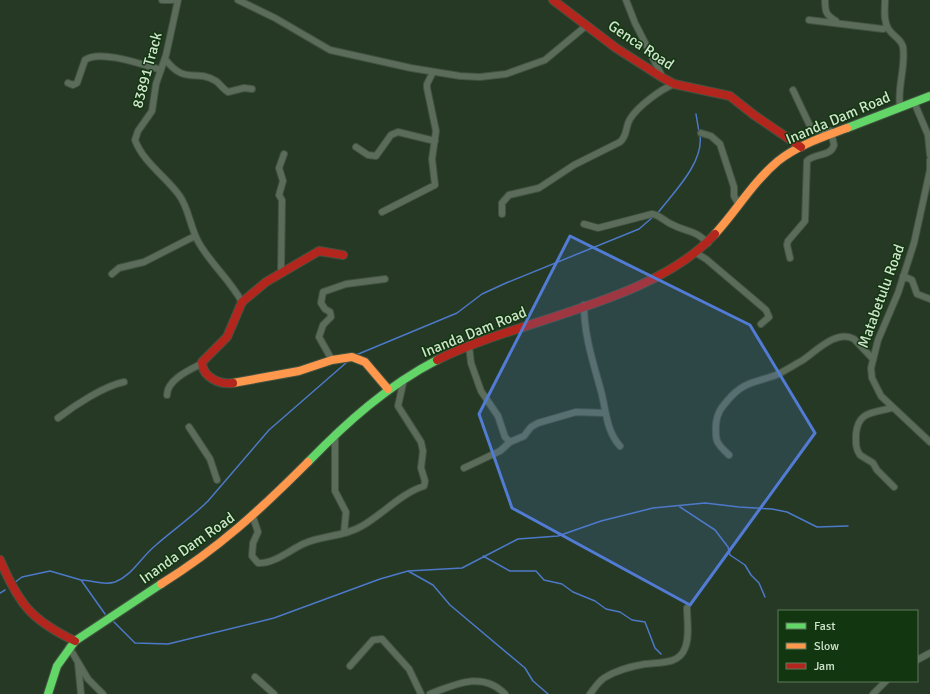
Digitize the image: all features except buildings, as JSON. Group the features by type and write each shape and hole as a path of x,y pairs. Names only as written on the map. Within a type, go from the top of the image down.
{"street":[{"path":"162,0 173,0"},
{"name":"83891 Track","path":"178,0 152,111 138,131 136,140 140,149 156,170 179,195 195,236 203,250 232,284 242,302"},
{"path":"238,0 275,18 330,50 345,55 376,59 433,72 480,77 506,74 545,60 587,26"},
{"name":"Genca Road","path":"553,0 587,26 663,78 674,84 730,96 754,115 801,147"},
{"path":"626,0 635,23 663,78"},
{"path":"825,0 825,11 828,16 838,22"},
{"path":"885,0 887,27 898,38 903,47 899,91 900,107"},
{"path":"809,20 838,22 882,29 887,27"},
{"path":"68,83 73,85 77,83 85,60 90,57 104,56 161,70"},
{"path":"165,59 178,73 216,81 228,92 244,88 252,89"},
{"path":"382,212 434,186 432,159 435,141 434,122 427,88 427,84 433,72"},
{"path":"502,214 502,203 509,195 539,188 574,165 620,142 625,137 631,118 659,91 674,84"},
{"path":"790,258 787,245 788,241 805,221 807,162 810,158 832,150 834,145 833,134 829,130 815,130 810,126 792,90"},
{"name":"Inanda Dam Road","path":"48,694 54,670 72,644 217,547 253,517 353,417 388,389 404,379 469,346 640,283 672,268 696,253 708,242 771,167 784,156 801,147 930,96"},
{"path":"914,102 928,135 930,155"},
{"path":"356,147 368,154 376,156 388,139 398,132 435,141"},
{"path":"701,133 711,136 720,144 734,187 734,196 739,205"},
{"path":"280,274 282,200 279,194 283,181 279,168 284,154"},
{"name":"Matabetulu Road","path":"930,160 930,170 923,205 903,276 872,358 872,378 874,385 881,396 892,408 930,442"},
{"path":"584,224 598,228 652,214 660,216 670,224 696,232 708,242"},
{"path":"112,274 119,268 144,262 195,236"},
{"path":"167,395 167,389 171,384 201,364 205,358 227,337 242,302 266,282 319,251 343,255"},
{"path":"696,253 706,259 766,310 769,317 761,324"},
{"path":"903,276 912,280 918,294 924,298 930,299"},
{"path":"332,360 319,337 323,325 331,317 330,312 324,309 321,303 323,292 346,284 385,279"},
{"path":"584,304 584,326 605,413 614,438 620,446"},
{"path":"729,455 717,443 715,436 717,414 721,407 740,387 776,374 808,356 825,344 840,337 851,337 872,358"},
{"path":"469,346 472,362 481,391 498,416 505,437 510,442"},
{"path":"201,364 203,370 210,377 217,382 228,384 299,371 332,360 352,357 362,359 388,389"},
{"path":"253,517 258,532 252,543 252,553 258,563 263,563 286,554 313,540 362,527 388,506 425,484 421,468 423,451 421,442 398,406 404,379"},
{"path":"58,418 90,397 116,383 124,382"},
{"path":"892,408 863,416 856,429 855,442 860,455 872,462 877,470 894,487"},
{"path":"464,468 500,451 510,442 524,436 535,425 550,419 576,412 605,413"},
{"path":"188,427 210,459 217,480"},
{"path":"335,434 335,491 346,512 344,533"},
{"path":"0,560 14,591 32,616 46,628 72,644 78,661 88,679 103,694"},
{"path":"590,694 604,678 641,665 666,663 676,658 684,651 686,644 687,608"},
{"path":"350,666 373,640 382,639 409,669 421,694"},
{"path":"918,659 930,653"},
{"path":"78,661 81,694"},
{"path":"254,677 274,694"},
{"path":"430,694 478,680 492,683 505,694"},
{"path":"873,694 885,682"}],"highlighted area":[{"path":"570,236 750,325 815,433 690,605 512,508 479,414"}],"waterway":[{"path":"696,114 699,132"},
{"path":"657,214 679,187 692,167 700,146 700,135"},
{"path":"356,355 457,313 482,294 506,283 639,229 654,216"},
{"path":"81,580 111,583 127,575 162,539 196,513 208,501 269,430 347,362"},
{"path":"114,622 135,643 168,644 274,618 380,579 408,571 462,568 518,539 558,536 601,521 653,508 705,503 772,509 787,512 817,527 848,526"},
{"path":"680,507 715,530 728,547 730,555 745,565 751,575 759,583 765,597"},
{"path":"483,556 510,571 536,571 544,580 562,584 573,592 595,601 606,609 620,612 632,620 645,622 655,648 661,654"},
{"path":"14,583 22,577 50,571 81,580 105,614"},
{"path":"408,571 433,585 450,605 525,668 533,681 548,694"},
{"path":"0,593 5,590"}],"traffic: fast":[{"path":"847,128 930,96"},
{"path":"308,462 353,419 384,393 401,381 437,360"},
{"path":"48,694 57,666 75,641 161,584"}],"traffic: slow":[{"path":"715,234 753,187 778,161 802,146 847,128"},
{"path":"233,383 299,371 332,360 352,357 365,362 388,389"},
{"path":"161,584 202,556 238,528 308,462"}],"traffic: jam":[{"path":"553,0 616,48 663,78 674,84 730,96 754,115 801,147"},
{"path":"437,360 470,345 622,293 657,277 688,258 715,234"},
{"path":"233,383 223,383 208,376 202,362 227,337 242,302 266,282 319,251 343,255"},
{"path":"0,560 20,599 28,609 47,626 75,641"}]}
